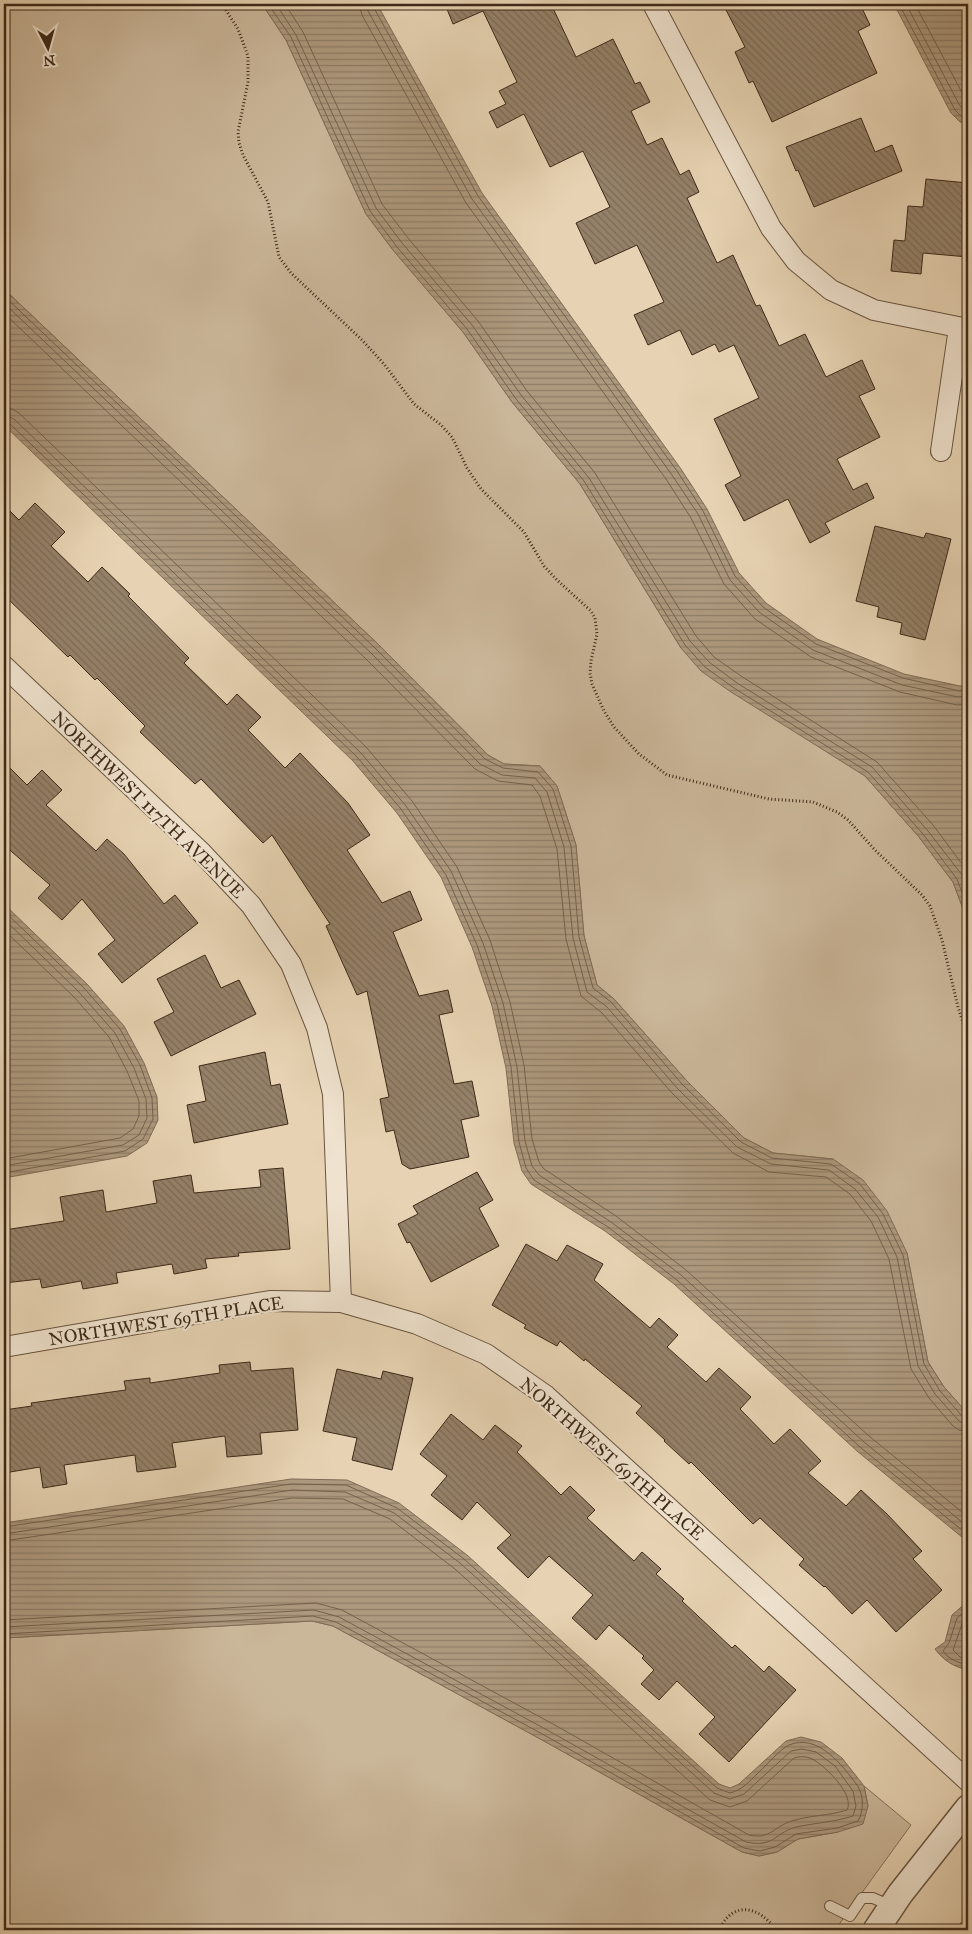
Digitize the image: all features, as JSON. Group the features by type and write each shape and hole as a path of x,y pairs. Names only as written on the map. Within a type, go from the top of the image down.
{"street":[{"path":"653,4 771,228 796,261 831,290 874,310 963,329 941,451"},
{"name":"NORTHWEST 117TH AVENUE","path":"4,666 201,852 251,904 291,964 317,1028 333,1094 341,1302"},
{"name":"NORTHWEST 69TH PLACE","path":"4,1347 270,1301 341,1302 417,1324 486,1354 544,1395 968,1780"},
{"path":"876,1930 892,1906 968,1808"}],"lane":[{"path":"830,1906 850,1916 862,1898 872,1898 892,1906"}],"path":[{"path":"222,4 238,29 248,56 248,82 238,132 243,154 268,202 279,257 291,273 362,340 384,364 414,404 452,437 467,468 481,489 524,532 550,573 591,611 595,618 597,634 591,661 590,673 592,684 604,711 614,726 639,754 667,775 762,797 813,802 837,812 848,820 875,850 922,895 930,906 942,940 958,1007 968,1038"},
{"path":"719,1930 731,1913 750,1910 761,1914 776,1930"},
{"path":"958,1930 968,1912"}],"shaded area":[{"path":"4,4 262,4 286,40 366,214 393,250 463,332 512,402 580,484 681,648 799,734 865,776 919,837 953,882 968,922 968,1414 944,1387 928,1362 907,1253 833,1159 773,1153 744,1138 686,1080 614,999 597,985 584,936 576,845 557,786 540,766 504,764 488,755 379,645 4,289"},
{"path":"312,1621 333,1626 742,1852 759,1856 777,1852 798,1839 838,1832 868,1806 864,1786 911,1825 835,1930 4,1930 4,1638"}],"water":[{"path":"262,4 377,4 482,193 681,469 707,509 739,573 766,603 817,639 904,674 960,686 968,685 968,922 953,882 919,837 865,776 731,692 701,671 681,648 580,484 512,402 463,332 393,250 366,214 286,40"},
{"path":"894,4 968,4 968,123 960,122 951,113"},
{"path":"4,289 379,645 488,755 504,764 540,766 557,786 576,845 584,936 597,985 614,999 686,1080 744,1138 773,1153 833,1159 863,1180 887,1211 907,1253 928,1362 944,1387 968,1414 968,1542 857,1451 674,1284 605,1231 531,1184 522,1171 514,1143 506,1068 492,1006 472,947 441,877 397,813 353,761 4,425"},
{"path":"4,904 87,984 124,1026 144,1063 157,1097 158,1120 147,1143 127,1156 4,1178"},
{"path":"291,1479 347,1480 399,1503 467,1555 719,1784 730,1788 739,1784 786,1741 801,1737 821,1742 842,1758 864,1786 868,1806 863,1824 838,1832 798,1839 777,1852 759,1856 742,1852 333,1626 312,1621 4,1638 4,1523"},
{"path":"968,1601 968,1670 950,1663 935,1649 945,1642 952,1615"}],"building":[{"path":"445,4 551,4 576,57 613,39 635,84 640,82 650,102 631,111 647,145 662,138 680,175 689,170 699,192 687,198 717,263 733,255 756,306 760,305 779,346 805,334 826,377 862,360 875,389 859,396 880,437 837,459 853,490 867,483 874,498 825,523 830,532 810,543 788,499 744,521 725,485 741,476 714,419 759,398 734,345 719,352 715,344 692,355 680,330 648,345 634,315 664,302 637,245 595,264 576,223 610,207 583,151 550,167 524,114 497,128 489,112 506,104 499,91 517,82 483,11 453,24"},
{"path":"723,4 860,4 870,25 858,31 877,73 772,122 753,81 749,83 735,52 745,47"},
{"path":"861,118 875,152 892,145 902,171 814,207 786,147"},
{"path":"926,179 968,183 968,257 923,253 921,274 891,271 894,240 905,241 908,206 923,207"},
{"path":"35,503 65,532 51,546 88,582 102,567 130,594 128,596 189,658 184,663 227,705 237,694 261,717 248,730 285,768 300,753 348,803 370,835 347,850 382,903 410,891 422,920 393,932 419,996 448,990 453,1012 439,1015 454,1084 472,1081 479,1116 461,1120 469,1157 410,1169 402,1164 394,1130 386,1132 380,1099 389,1097 367,991 357,995 326,926 330,924 272,835 263,843 201,779 195,784 140,732 145,726 97,678 95,680 70,655 68,657 4,595 4,505 19,520"},
{"path":"875,526 924,538 926,533 951,539 925,640 900,634 902,623 877,617 879,607 856,601"},
{"path":"4,762 27,785 42,770 62,790 46,805 96,851 107,839 124,854 164,904 175,895 198,923 122,983 98,954 115,940 82,899 62,920 38,898 50,885 4,845"},
{"path":"205,955 221,988 239,980 256,1014 171,1056 154,1022 174,1012 157,979"},
{"path":"265,1052 271,1086 280,1084 288,1124 194,1143 187,1105 206,1101 199,1066"},
{"path":"283,1168 290,1249 238,1253 239,1256 205,1259 207,1268 174,1274 172,1264 116,1273 118,1283 83,1289 81,1281 42,1288 40,1279 4,1283 4,1230 64,1221 60,1197 103,1190 106,1212 157,1203 153,1181 191,1175 194,1193 261,1187 259,1170"},
{"path":"477,1172 493,1200 479,1208 499,1246 431,1282 410,1242 407,1243 398,1224 418,1214 413,1206"},
{"path":"526,1244 557,1261 567,1245 603,1264 594,1280 650,1328 659,1318 678,1335 667,1347 706,1382 719,1368 751,1397 740,1409 774,1444 790,1429 821,1461 808,1473 846,1506 861,1490 922,1551 913,1559 942,1590 896,1632 867,1600 852,1614 825,1586 799,1565 804,1559 760,1518 753,1524 691,1462 689,1464 664,1441 636,1413 642,1406 560,1341 557,1346 524,1328 526,1325 492,1305"},
{"path":"250,1362 251,1371 293,1368 298,1430 260,1433 262,1454 227,1457 225,1436 172,1443 176,1467 137,1472 135,1455 64,1465 67,1484 43,1488 40,1467 4,1473 4,1410 32,1406 31,1403 126,1390 124,1381 150,1378 150,1383 220,1373 219,1365"},
{"path":"337,1369 381,1379 383,1371 413,1378 392,1470 352,1460 357,1438 323,1431"},
{"path":"451,1414 483,1440 495,1425 522,1446 517,1452 561,1495 570,1486 595,1510 587,1518 634,1561 642,1552 661,1569 656,1574 684,1599 682,1601 732,1648 735,1645 764,1672 769,1666 796,1690 729,1762 699,1734 715,1717 677,1681 659,1700 641,1684 654,1670 642,1658 644,1656 609,1625 596,1640 572,1618 593,1595 549,1556 528,1578 497,1548 511,1535 477,1502 462,1520 431,1495 447,1476 420,1454"}]}
